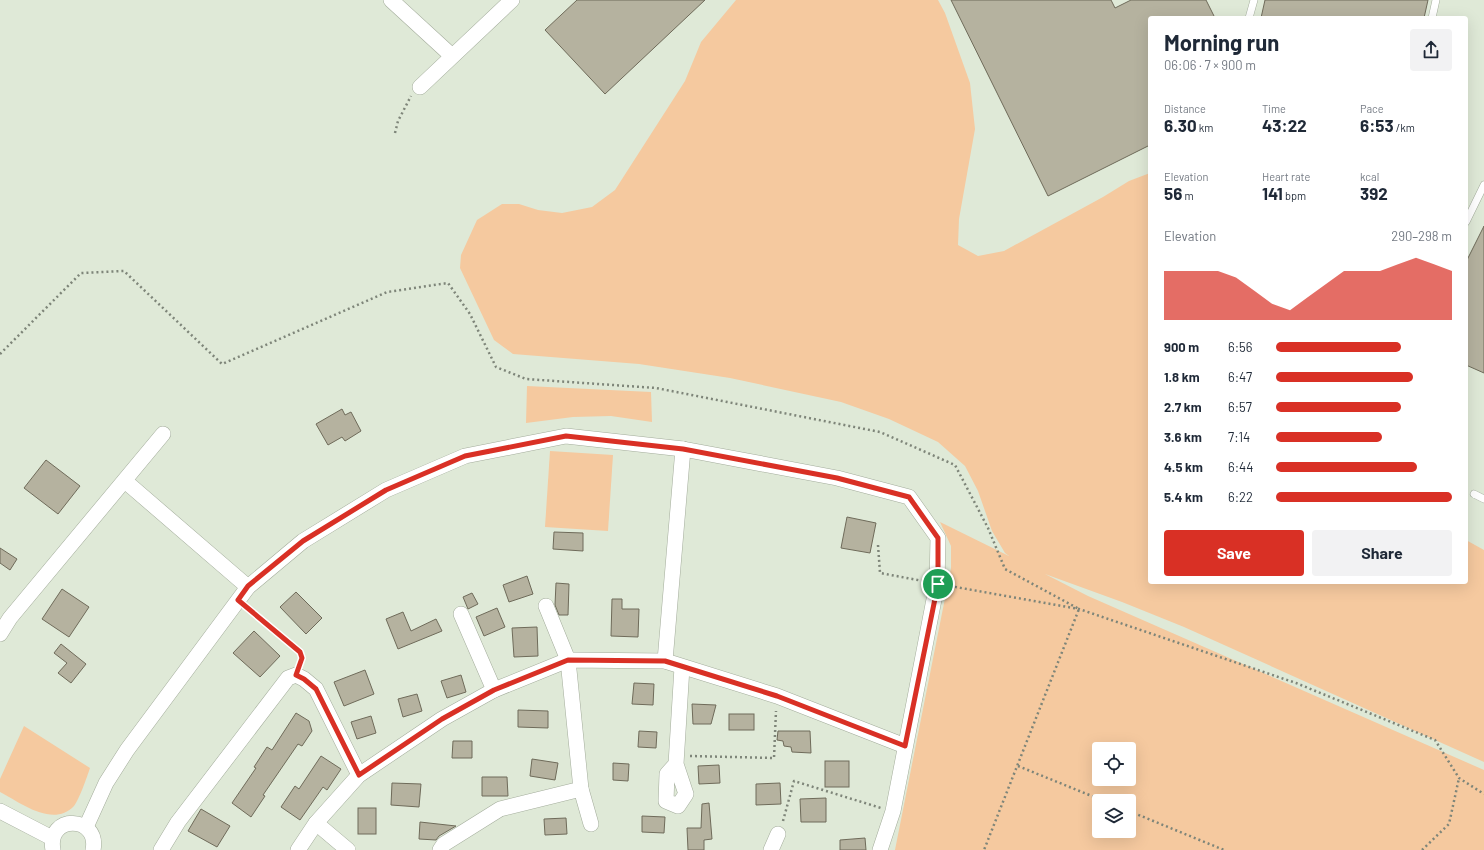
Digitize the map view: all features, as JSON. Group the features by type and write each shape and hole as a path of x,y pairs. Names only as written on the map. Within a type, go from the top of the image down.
{"street":[{"path":"391,0 452,56"},
{"path":"420,87 512,0"},
{"path":"0,634 10,618 163,434"},
{"path":"86,827 106,783 127,750 248,586 303,541 386,490 465,456 566,436 683,449 837,478 909,497 938,538 938,584 893,811 880,850"},
{"path":"665,661 683,449"},
{"path":"125,481 248,586"},
{"path":"546,606 568,660 581,789 591,824"},
{"path":"461,614 494,690"},
{"path":"298,850 316,823 359,775 442,719 494,690 568,660 665,661 777,696 905,746"},
{"path":"676,760 682,667"},
{"path":"161,850 178,822 288,678 296,675 304,679 316,689 359,775"},
{"path":"440,850 444,844 500,809 581,789"},
{"path":"0,811 53,844 55,832 66,824 73,823 86,827 93,838 93,850"},
{"path":"316,823 348,850"},
{"path":"771,850 778,834"}],"lane":[{"path":"1250,16 1254,0"},
{"path":"1432,16 1436,0"},
{"path":"1468,218 1484,185"},
{"path":"1474,494 1484,499"}],"path":[{"path":"395,133 398,121 408,100 420,87"},
{"path":"0,354 81,273 124,271 222,364 387,292 448,283 470,314 496,367 526,379 656,388 880,432 955,465 988,528 1005,569 1079,609"},
{"path":"878,545 880,573 1079,609 1296,683 1435,740 1459,778 1484,794"},
{"path":"238,600 300,652 302,658 296,675"},
{"path":"984,850 1079,609"},
{"path":"676,760 774,758 777,696"},
{"path":"1018,766 1092,796"},
{"path":"1422,850 1449,824 1459,778"},
{"path":"778,834 794,781 893,811"},
{"path":"1136,814 1224,850"}],"shaded area":[{"path":"736,0 938,0 945,13 970,83 975,129 959,219 958,245 978,256 1004,251 1103,197 1129,181 1148,174 1148,584 1468,584 1468,541 1484,550 1484,762 1184,627 1122,602 1045,574 1088,596 1484,770 1484,850 895,850 951,568 951,546 940,522 1009,556 1005,553 992,531 978,491 965,466 938,442 889,419 841,402 730,378 639,364 513,354 494,340 460,268 461,255 477,220 502,204 519,204 538,210 562,213 592,207 615,190 685,81 701,42"},
{"path":"527,386 651,392 652,422 611,416 573,417 526,423"},
{"path":"550,451 613,455 608,531 545,527"},
{"path":"24,726 90,768 76,803 66,812 57,815 37,811 0,792 0,779"}],"building":[{"path":"577,0 705,0 605,94 545,30"},
{"path":"951,0 1111,0 1115,8 1131,0 1206,0 1214,16 1148,16 1148,146 1048,196"},
{"path":"1265,0 1428,0 1424,16 1261,16"},
{"path":"1484,226 1484,373 1468,366 1468,258"},
{"path":"342,409 345,415 351,412 361,431 345,441 342,437 328,445 316,424"},
{"path":"46,460 80,486 58,514 24,488"},
{"path":"847,517 876,523 870,553 841,548"},
{"path":"554,532 583,533 583,551 553,549"},
{"path":"0,548 17,559 10,570 0,563"},
{"path":"527,576 533,594 509,602 503,585"},
{"path":"556,583 569,584 568,615 559,615 555,605"},
{"path":"62,589 89,607 69,637 42,619"},
{"path":"296,592 322,618 306,634 280,607"},
{"path":"472,593 478,604 468,609 463,597"},
{"path":"612,599 622,599 622,609 639,609 638,637 611,636"},
{"path":"497,608 505,627 484,636 476,617"},
{"path":"403,612 411,631 436,619 442,631 398,649 386,619"},
{"path":"537,627 538,656 514,657 512,628"},
{"path":"254,631 280,656 260,677 233,653"},
{"path":"61,644 86,664 71,683 58,673 67,663 54,653"},
{"path":"365,670 374,694 344,706 334,682"},
{"path":"461,675 466,692 447,698 441,681"},
{"path":"634,683 654,684 653,705 632,704"},
{"path":"417,694 422,711 403,717 398,699"},
{"path":"692,704 716,705 711,724 693,724"},
{"path":"518,710 548,711 548,728 518,727"},
{"path":"296,713 309,721 312,731 302,746 298,744 263,795 265,796 251,817 232,803 256,768 254,767 267,747 272,750"},
{"path":"729,714 754,714 754,730 729,730"},
{"path":"371,716 376,733 357,739 351,722"},
{"path":"639,731 657,732 656,748 638,747"},
{"path":"778,731 810,731 811,753 792,752 791,747 784,746 783,741 777,740"},
{"path":"453,741 472,741 472,758 452,758"},
{"path":"321,756 341,769 327,790 323,787 300,820 281,807 295,786 299,789"},
{"path":"532,759 558,763 555,780 530,776"},
{"path":"825,761 849,761 849,787 825,787"},
{"path":"613,763 629,764 628,781 613,780"},
{"path":"719,765 720,783 699,784 698,766"},
{"path":"482,777 507,777 508,796 482,796"},
{"path":"392,783 421,784 419,807 391,805"},
{"path":"780,783 781,804 756,805 756,784"},
{"path":"826,798 826,822 801,822 800,799"},
{"path":"709,803 712,839 704,840 704,850 688,850 687,828 701,828 702,804"},
{"path":"358,808 376,808 376,834 358,834"},
{"path":"201,809 230,826 217,847 188,831"},
{"path":"642,816 665,817 664,833 642,832"},
{"path":"566,818 567,834 545,835 544,819"},
{"path":"420,822 456,826 439,836 436,840 419,839"},
{"path":"865,838 866,850 840,850 840,840"}],"route":[{"path":"566,436 683,449 837,478 909,497 938,538 938,584 905,746 777,696 665,661 568,660 494,690 442,719 359,775 316,689 304,679 296,675 302,658 300,652 238,600 248,586 303,541 386,490 465,456 566,436"}]}
